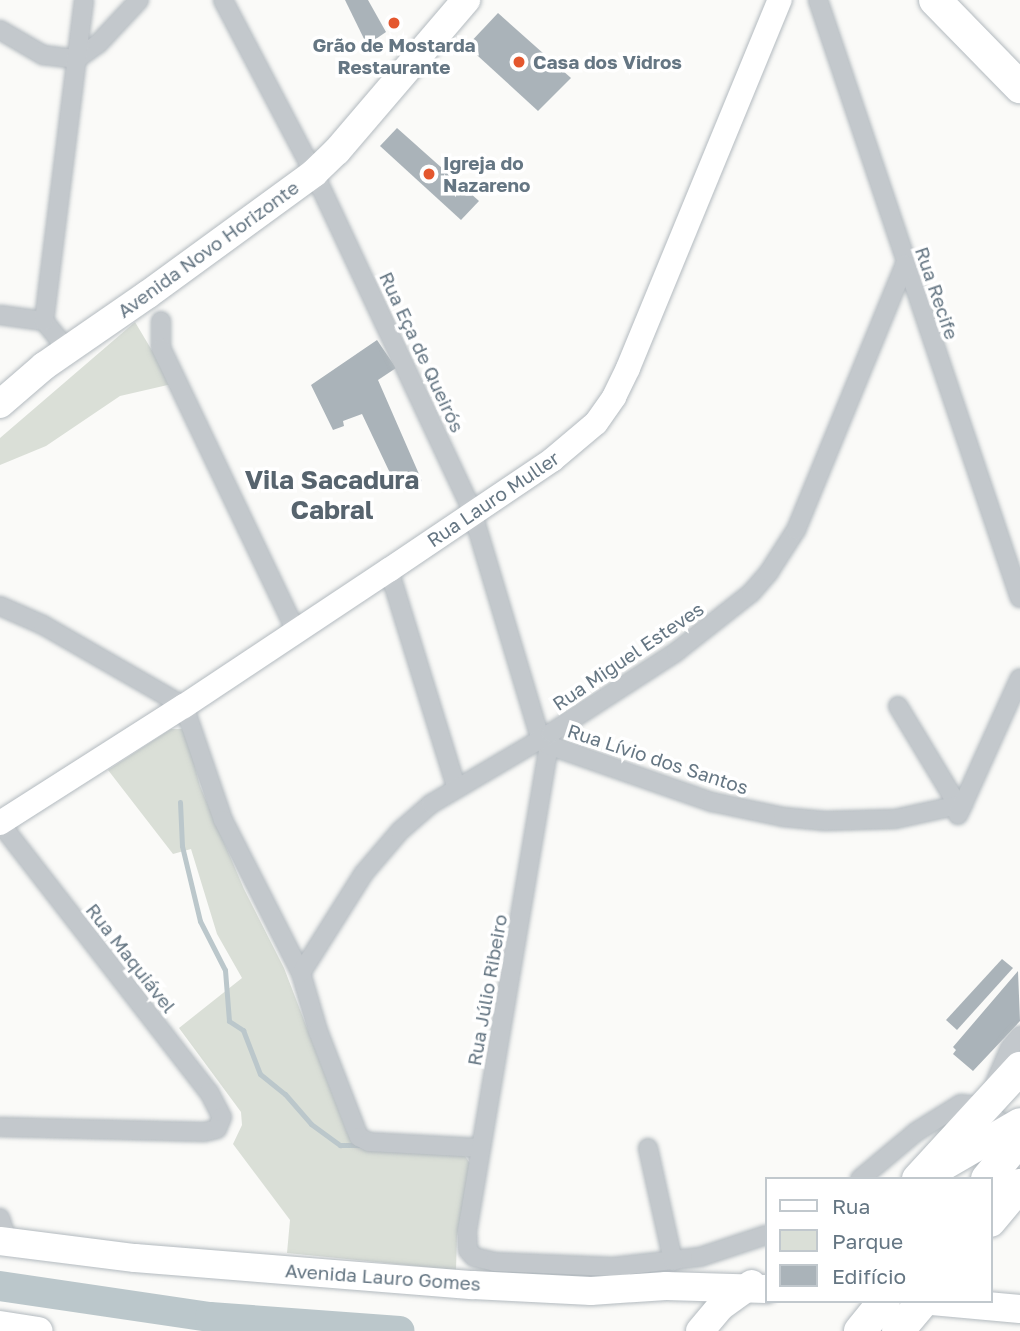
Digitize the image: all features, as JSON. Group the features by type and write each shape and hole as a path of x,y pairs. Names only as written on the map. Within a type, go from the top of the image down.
{"highway":[{"path":"935,0 1020,87"},
{"path":"987,1177 1008,1124 1020,1068"},
{"path":"923,1177 1008,1124"},
{"path":"992,1219 1020,1185"},
{"path":"860,1331 882,1303"},
{"path":"898,1331 921,1303"}],"main road":[{"name":"Avenida Novo Horizonte","path":"0,404 44,366 147,295 310,165 398,76 466,0"},
{"name":"Avenida Novo Horizonte","path":"0,381 33,353 51,330 151,274 310,165"},
{"name":"Avenida Lauro Gomes","path":"3,1234 135,1258 473,1285 591,1291 669,1273 760,1283"},
{"path":"669,1273 696,1300 705,1325 760,1283"},
{"path":"954,1303 1020,1309"},
{"path":"0,1325 39,1331"}],"street":[{"path":"0,315 51,330 84,0"},
{"path":"0,30 43,55 77,59 98,44 139,0"},
{"name":"Rua Eça de Queirós","path":"223,0 310,165 472,511 546,739"},
{"name":"Rua Lauro Muller","path":"0,823 184,706 389,570 472,511 576,443 596,423 614,397 780,0"},
{"name":"Rua Recife","path":"818,0 1020,598"},
{"name":"Rua Miguel Esteves","path":"301,973 364,873 400,831 456,787 546,739 676,652 730,611 769,572 796,530 905,264"},
{"path":"161,321 161,348 296,631"},
{"path":"389,570 456,787"},
{"path":"0,606 43,625 184,706 223,820 301,973 318,1031 354,1126 365,1142 481,1148"},
{"path":"960,809 1020,678"},
{"path":"898,706 960,809"},
{"name":"Rua Lívio dos Santos","path":"546,739 712,802 783,817 825,821 895,819 960,809"},
{"name":"Rua Júlio Ribeiro","path":"546,739 467,1231 470,1254 481,1260 495,1262 613,1267 669,1273"},
{"name":"Rua Maquiável","path":"0,823 209,1092 219,1108 222,1122 214,1131 186,1133 0,1127"},
{"path":"862,1177 916,1132 947,1111 967,1103 1008,1124 1010,1048 1020,1036"},
{"path":"649,1148 669,1273 700,1257 764,1235"}],"green space":[{"path":"135,322 172,384 120,396 46,446 0,465 0,438"},
{"path":"171,729 182,729 187,736 200,786 244,889 284,968 347,1132 365,1150 465,1156 471,1165 457,1236 456,1270 287,1253 290,1220 233,1144 242,1125 241,1112 179,1028 242,978 217,934 191,849 173,854 108,770"}],"building":[{"path":"345,0 368,0 386,32 367,45"},
{"name":"Casa dos Vidros","path":"498,13 571,78 538,111 467,46"},
{"name":"Igreja do Nazareno","path":"397,128 479,201 461,220 380,146"},
{"path":"377,340 396,368 378,380 422,481 399,492 362,414 343,421 344,426 333,430 311,385"},
{"path":"1002,959 1013,968 957,1030 946,1020"},
{"path":"1018,971 1020,1021 973,1071 953,1054 956,1050 953,1047"}],"waterway":[{"path":"180,802 182,846 200,921 225,970 229,1021 243,1030 260,1074 285,1094 311,1124 340,1145 360,1145"},
{"path":"0,1286 210,1317 399,1331"}],"place":[{"name":"Grão de Mostarda Restaurante","path":"394,23"},
{"name":"Casa dos Vidros","path":"519,62"},
{"name":"Igreja do Nazareno","path":"429,174"}],"district":[{"name":"Vila Sacadura Cabral","path":"332,495"}]}
